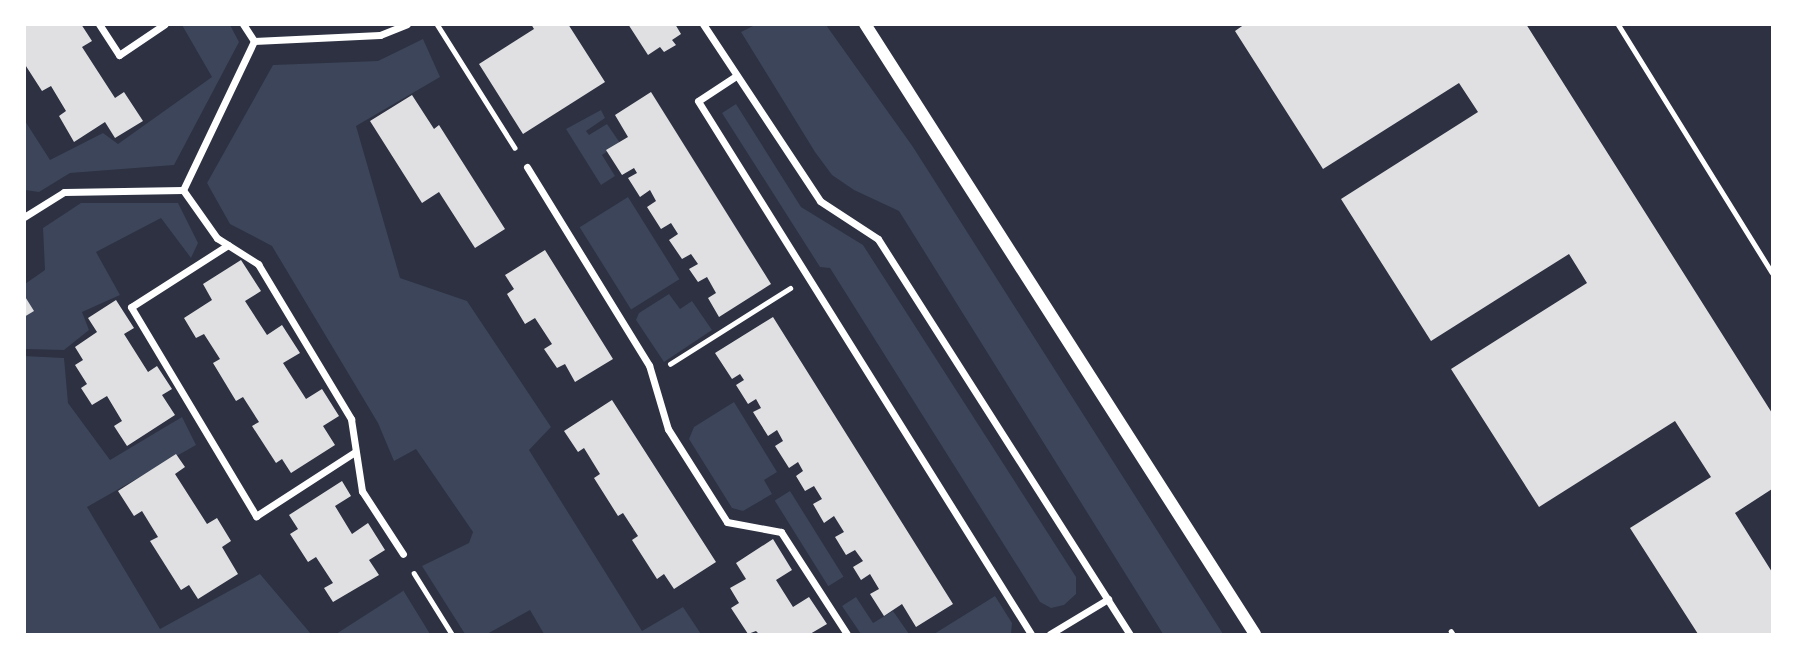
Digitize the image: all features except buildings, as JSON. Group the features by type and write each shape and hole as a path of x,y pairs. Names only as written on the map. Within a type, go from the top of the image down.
{"street":[{"path":"99,24 119,55 165,24"},
{"path":"243,24 254,41"},
{"path":"254,41 380,35 407,24"},
{"path":"703,24 820,201 878,239 1130,635"},
{"path":"865,24 1255,635"},
{"path":"183,190 254,41"},
{"path":"736,76 698,101 1031,635"},
{"path":"527,167 653,374 668,429 727,522 781,532 847,635"},
{"path":"24,217 64,192 183,190"},
{"path":"183,190 217,238 257,264 351,419 362,491 403,554"},
{"path":"228,245 131,307 256,516 355,452"},
{"path":"1050,635 1108,600"}],"path":[{"path":"437,24 527,167"},
{"path":"1618,24 1773,272"},
{"path":"653,374 808,277"},
{"path":"403,554 452,635"}],"shaded area":[{"path":"182,25 230,25 239,42 174,165 70,173 39,192 25,190 25,121 50,160 103,133 118,144 212,77"},
{"path":"755,25 826,25 913,147 1223,634 1163,634 899,211 854,190 832,175 815,152 741,32"},
{"path":"423,39 440,77 356,126 400,278 467,301 551,427 529,450 642,631 683,607 701,634 544,634 530,610 487,634 465,634 422,566 469,543 473,532 416,449 394,461 378,423 272,246 230,224 207,183 273,65 378,61"},
{"path":"736,104 801,207 863,245 1076,577 1076,594 1064,605 1051,608 1040,602 830,268 820,267 722,113"},
{"path":"601,110 605,118 586,131 589,135 607,124 620,143 602,155 615,176 601,185 566,129"},
{"path":"628,197 679,279 631,309 580,227"},
{"path":"81,203 178,203 198,243 191,258 161,218 96,252 120,295 82,312 89,330 64,350 25,349 25,284 45,270 43,228"},
{"path":"669,294 680,309 692,301 712,330 664,362 636,320 639,313"},
{"path":"24,356 64,358 68,403 110,460 182,417 196,445 87,507 160,629 260,574 311,634 25,634"},
{"path":"734,402 777,472 764,480 772,494 743,511 732,508 689,439 694,427"},
{"path":"790,491 844,577 828,586 775,501"},
{"path":"403,591 430,634 336,634"},
{"path":"995,596 1012,623 1011,634 934,634"},
{"path":"856,597 873,623 893,611 909,634 861,634 842,606"}]}
